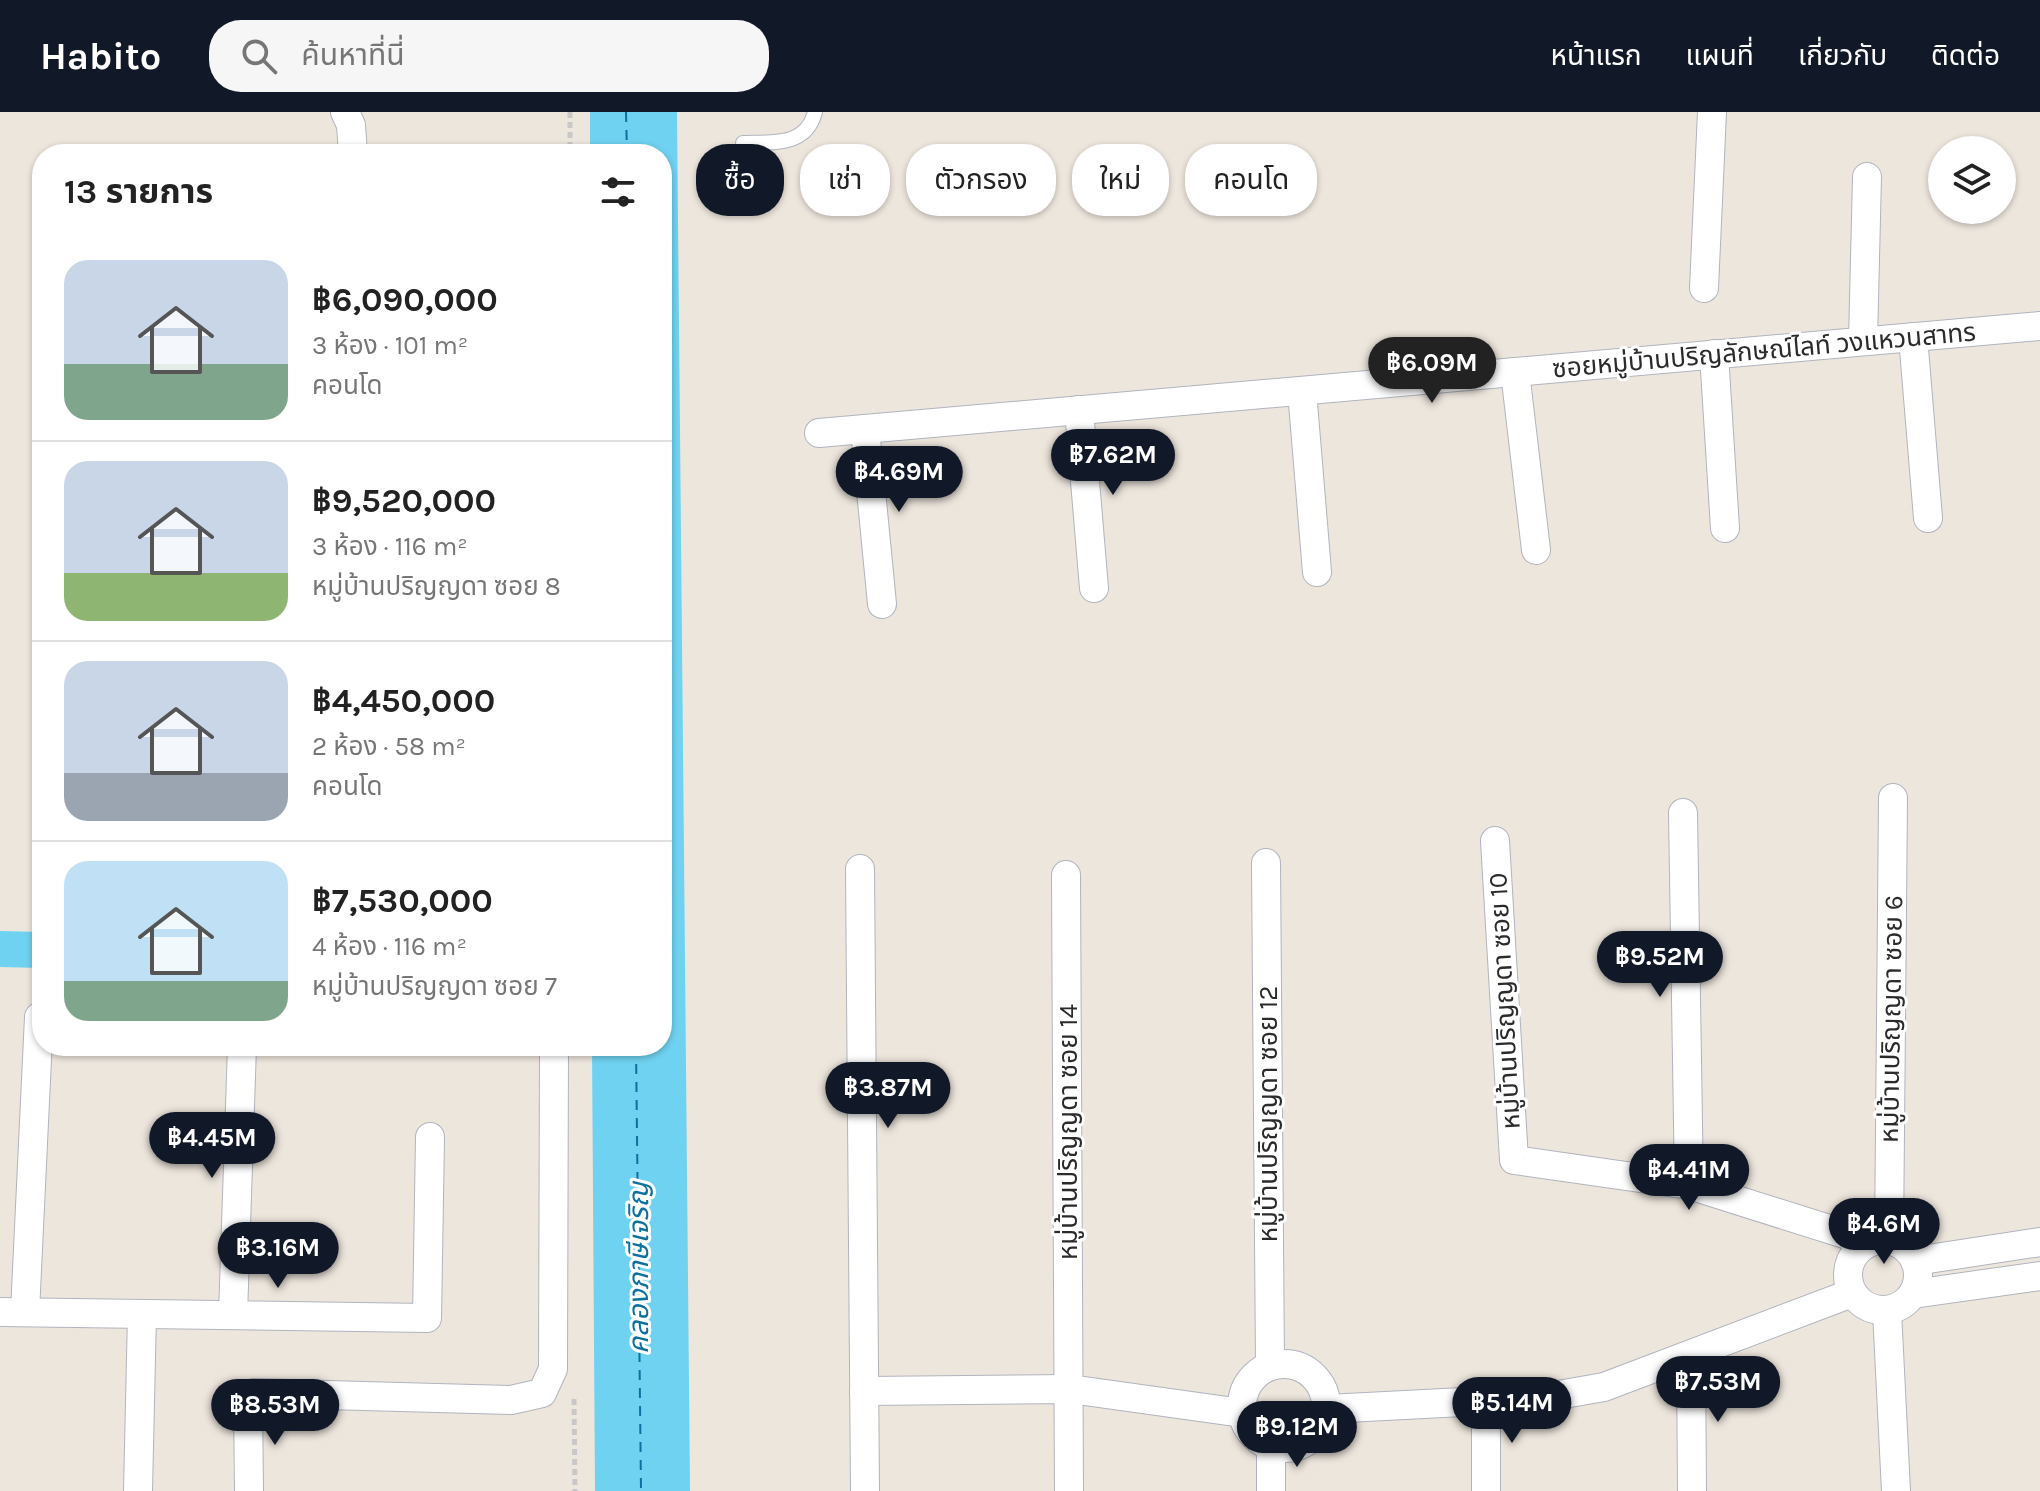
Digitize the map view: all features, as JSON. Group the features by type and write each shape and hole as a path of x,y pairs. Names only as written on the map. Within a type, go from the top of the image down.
{"street":[{"path":"345,112 351,125 352,144"},
{"path":"1704,288 1712,112"},
{"path":"1863,341 1867,177"},
{"name":"ซอยหมู่บ้านปริญลักษณ์ไลท์ วงแหวนสาทร","path":"819,433 2040,326"},
{"path":"1913,337 1928,518"},
{"path":"1714,354 1725,528"},
{"path":"1515,372 1536,550"},
{"path":"1302,391 1317,572"},
{"path":"1079,410 1094,588"},
{"path":"865,429 882,604"},
{"name":"หมู่บ้านปริญญดา ซอย 6","path":"1880,1241 1893,798"},
{"path":"1683,813 1689,1185 1904,1247 1915,1261 1918,1278 1913,1294 1904,1303 1887,1311 1866,1307 1852,1293 1848,1270 1852,1258 1880,1241"},
{"name":"หมู่บ้านปริญญดา ซอย 10","path":"1495,841 1514,1160 1689,1185"},
{"name":"หมู่บ้านปริญญดา ซอย 12","path":"1266,863 1270,1366"},
{"path":"860,869 865,1491"},
{"name":"หมู่บ้านปริญญดา ซอย 14","path":"1066,875 1069,1491"},
{"path":"36,1056 13,1312 427,1318 430,1137"},
{"path":"233,1315 242,1056"},
{"path":"249,1491 248,1404 254,1393 511,1400 542,1393 553,1369 554,1056"},
{"path":"1915,1261 2040,1242"},
{"path":"1913,1294 2040,1276"},
{"path":"1327,1409 1541,1398 1604,1387 1691,1357 1852,1293"},
{"path":"1887,1311 1896,1491"},
{"path":"138,1491 142,1314"},
{"path":"1691,1357 1692,1491"},
{"path":"1282,1364 1305,1369 1321,1386 1327,1409 1318,1433 1297,1448 1271,1447 1252,1434 1242,1413 1248,1384 1270,1366 1282,1364"},
{"path":"864,1391 1070,1389 1242,1413"},
{"path":"1486,1399 1486,1491"},
{"path":"1271,1447 1271,1491"}],"lane":[{"path":"743,143 785,142 799,138 808,129 815,112"}],"path":[{"path":"570,112 570,144"}],"water":[{"name":"คลองภาษีเจริญ","path":"590,112 677,112 690,1491 595,1491 592,1056 672,1056 672,144 590,144"}],"waterway":[{"path":"0,949 32,950"}],"ferry route":[{"path":"626,112 627,144"},
{"path":"636,1056 641,1491"}]}
